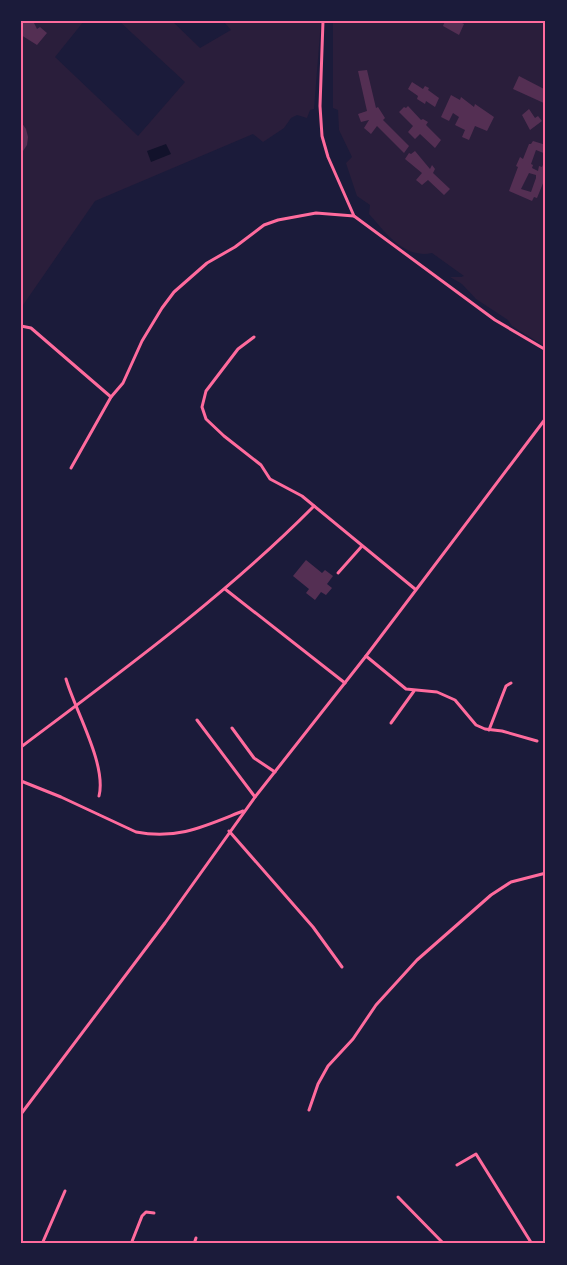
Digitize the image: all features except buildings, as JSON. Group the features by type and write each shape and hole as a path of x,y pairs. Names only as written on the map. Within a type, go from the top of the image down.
{"street":[{"path":"323,21 320,106 322,136 328,157 354,216 495,320 546,350"},
{"path":"71,468 111,397 123,383 142,341 174,292 207,263 234,248 264,225 316,213 354,216"},
{"path":"21,326 32,328 111,397"},
{"path":"254,337 238,349 206,391 202,407 203,413 224,436 261,465 270,479 293,491 314,506 415,589"},
{"path":"21,1114 165,923 229,831 366,656 546,418"},
{"path":"21,747 225,589 314,506"},
{"path":"338,573 362,546"},
{"path":"225,589 345,683"},
{"path":"366,656 406,689 437,692 455,700 472,722 489,730 502,731 537,741"},
{"path":"66,679 95,758 100,781 99,796"},
{"path":"489,730 506,686 511,683"},
{"path":"391,723 414,691"},
{"path":"197,720 255,797"},
{"path":"232,728 254,758 275,771"},
{"path":"21,781 136,832 147,834 183,833 245,810"},
{"path":"229,831 313,927 342,968"},
{"path":"309,1110 327,1066 353,1040 376,1005 417,960 490,895 511,882 546,873"},
{"path":"457,1165 476,1154 532,1244"},
{"path":"42,1244 65,1191"},
{"path":"398,1197 444,1244"},
{"path":"131,1244 142,1216 146,1212 154,1213"},
{"path":"194,1244 196,1238"}],"shaded area":[{"path":"21,21 84,21 55,57 138,136 185,82 119,21 172,21 200,48 231,30 223,21 321,21 314,109 310,110 307,118 297,115 291,118 284,128 263,142 253,134 95,201 21,308"},
{"path":"333,21 546,21 546,347 512,326 508,320 476,299 462,284 450,277 464,276 432,253 413,252 396,243 369,214 370,205 357,196 346,163 352,157 339,130 338,110 333,108"},
{"path":"166,144 171,154 151,162 147,151"}]}
